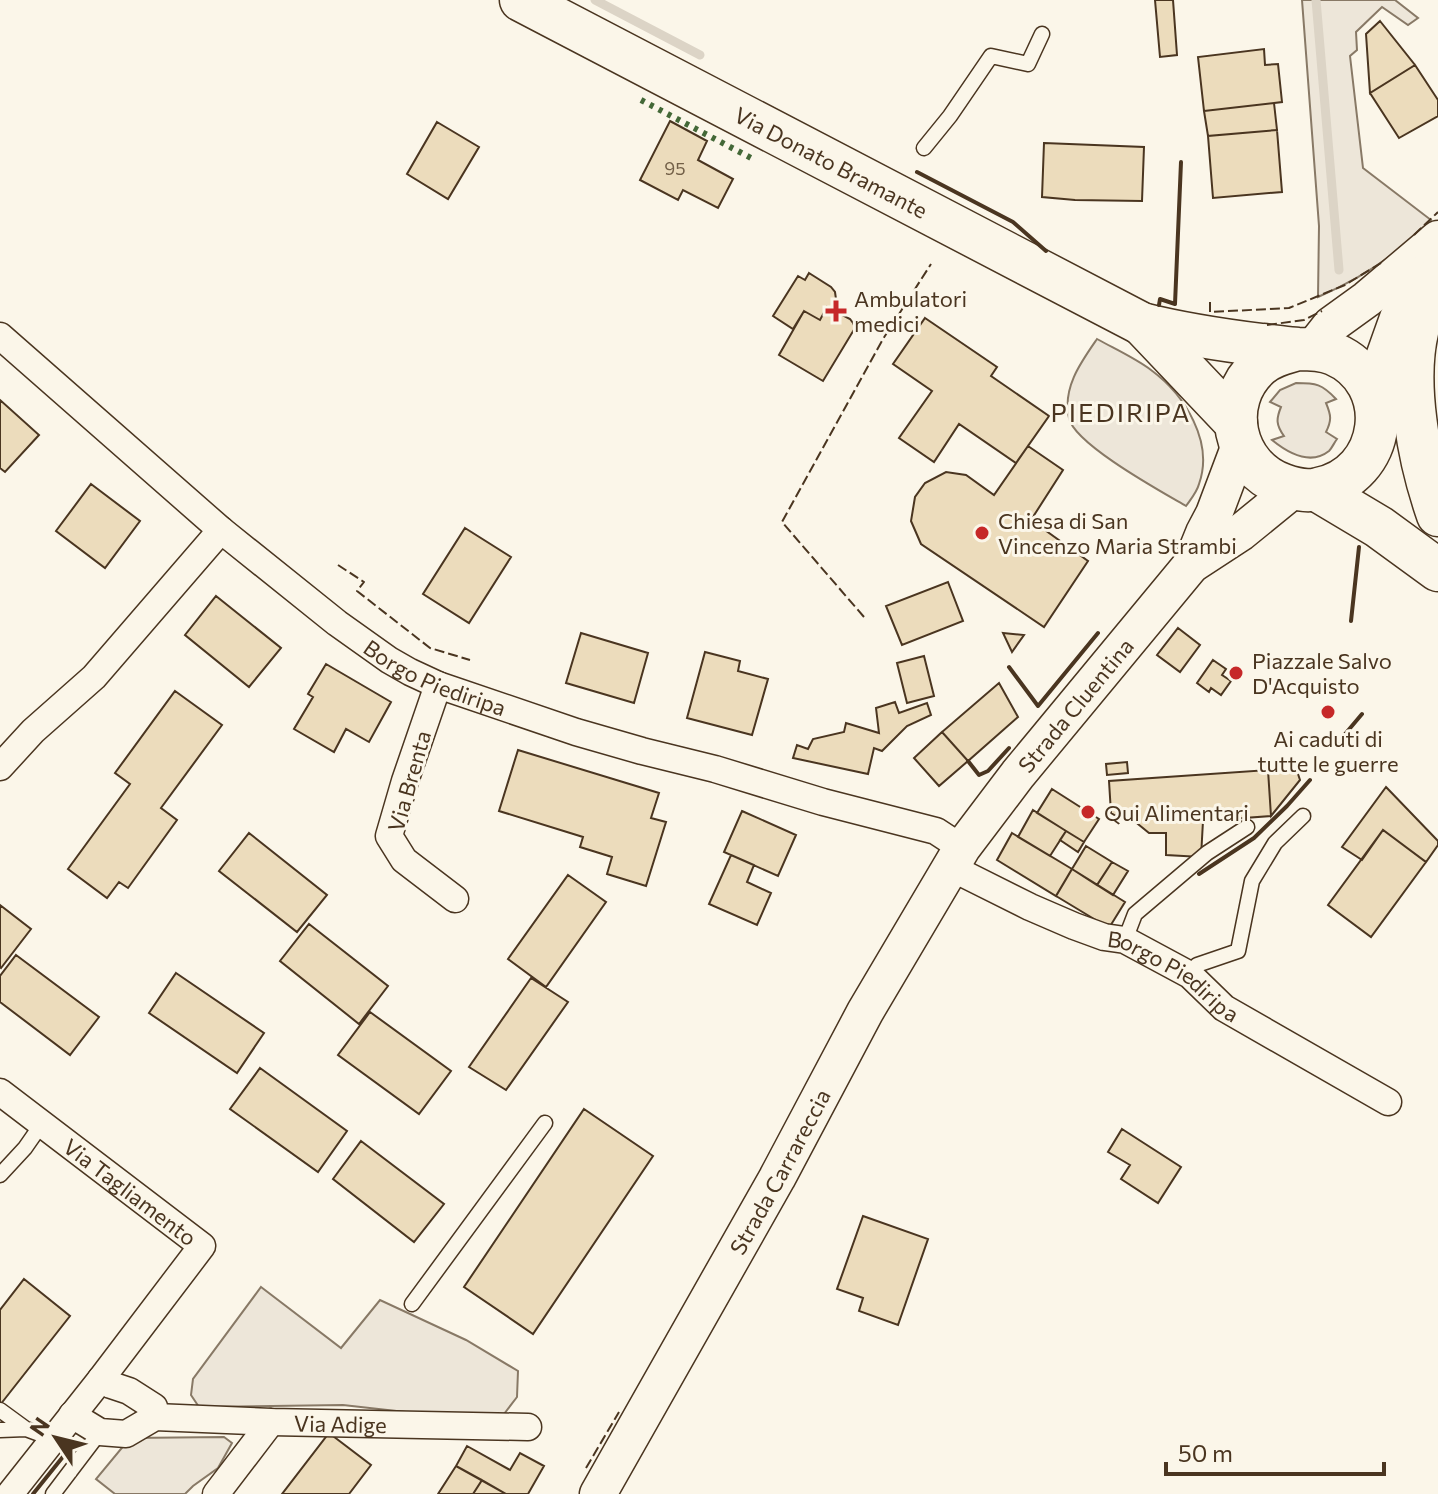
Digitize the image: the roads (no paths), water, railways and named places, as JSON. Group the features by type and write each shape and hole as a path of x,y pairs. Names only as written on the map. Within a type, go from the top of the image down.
{"main road":[{"name":"Via Donato Bramante","path":"521,0 1142,324 1209,339 1305,349"},
{"path":"1305,349 1438,239"},
{"path":"1372,391 1398,318 1417,283 1438,255"},
{"path":"1438,278 1419,323 1412,363 1414,405 1427,484 1438,515"},
{"name":"Via Donato Bramante","path":"1142,324 1238,434"},
{"path":"1306,490 1337,483 1355,471 1368,455 1376,435 1377,412 1372,391 1349,362 1332,353 1305,349 1277,355 1260,366 1246,382 1238,402 1238,434 1253,466 1271,481 1306,490 1379,527 1438,570"},
{"name":"Strada Cluentina","path":"1191,565 1214,514 1238,434"},
{"path":"1376,435 1438,564"},
{"name":"Strada Cluentina","path":"956,857 1018,774 1191,565 1306,490"},
{"name":"Strada Carrareccia","path":"598,1494 777,1178 865,1012 956,857"}],"street":[{"name":"Borgo Piediripa","path":"0,336 221,530 320,610 389,660 438,685 576,732 936,831 956,857 1030,907 1104,937 1125,940 1190,975 1224,1008 1388,1102"},
{"path":"0,767 33,731 94,677 221,530"},
{"name":"Via Brenta","path":"438,685 389,836 404,860 455,899"},
{"name":"Via Tagliamento","path":"0,1092 202,1246 8,1494"},
{"path":"101,1379 129,1391 154,1407 155,1417"},
{"path":"72,1415 100,1432"},
{"name":"Via Adige","path":"100,1432 126,1434 155,1417 528,1427"},
{"path":"216,1494 271,1422"}],"lane":[{"path":"924,148 991,56 1028,64 1042,34"},
{"path":"1190,975 1197,965 1238,951 1252,881 1275,843 1303,816"},
{"path":"1125,940 1135,914 1207,853 1247,827"},
{"path":"412,1304 545,1123"},
{"path":"0,1175 41,1125"},
{"path":"0,1410 26,1429 53,1439"},
{"path":"0,1430 26,1429"},
{"path":"53,1494 100,1432"},
{"path":"0,1490 8,1494"}],"waterway":[{"path":"595,0 700,55"},
{"path":"1316,0 1339,270"}],"place":[{"name":"Ambulatori medici","path":"836,311"},
{"name":"Chiesa di San Vincenzo Maria Strambi","path":"982,533"},
{"name":"Piazzale Salvo D'Acquisto","path":"1236,673"},
{"name":"Ai caduti di tutte le guerre","path":"1328,712"},
{"name":"Qui Alimentari","path":"1088,812"}],"district":[{"name":"PIEDIRIPA","path":"1121,411"}]}
